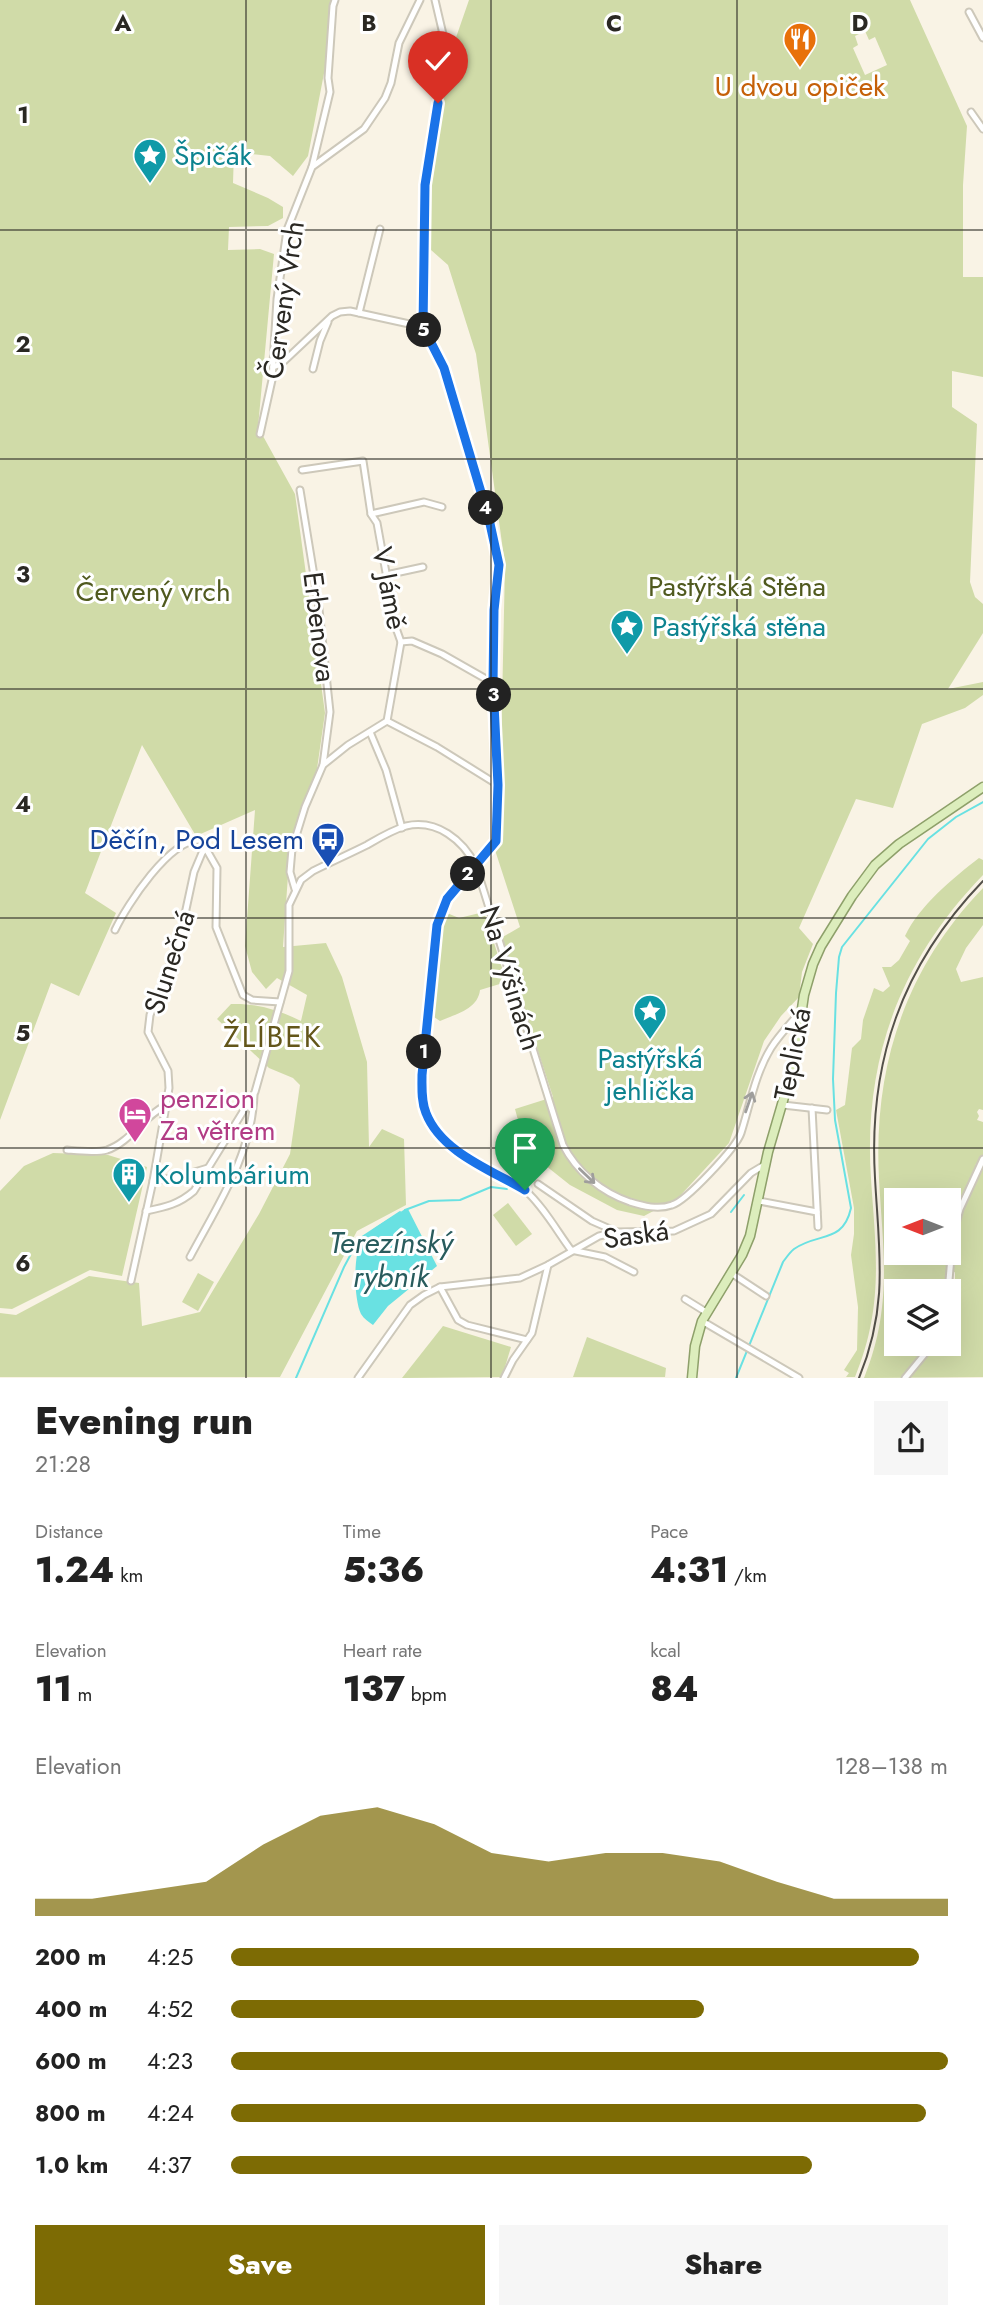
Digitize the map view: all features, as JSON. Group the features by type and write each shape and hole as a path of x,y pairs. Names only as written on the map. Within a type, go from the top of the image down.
{"main road":[{"name":"Teplická","path":"692,1377 695,1346 702,1321 747,1245 759,1201 765,1164 794,1063 811,971 821,946 875,865 898,844 983,788"}],"street":[{"name":"Červený Vrch","path":"260,434 273,367 277,299 287,230 312,167 330,92 329,53 335,0"},
{"path":"312,167 364,129 374,114 391,83 399,43 420,0"},
{"path":"435,0 446,47 425,185 423,327 444,368 489,519 499,565 494,610 493,684 498,785 496,841 447,899 437,925 422,1075 425,1112 449,1145 525,1190 571,1250 605,1256 634,1272"},
{"path":"968,12 983,38"},
{"path":"971,112 983,129"},
{"path":"359,313 380,229"},
{"path":"273,367 340,312 359,313 423,327"},
{"path":"313,369 320,341 330,319"},
{"name":"V Jámě","path":"302,470 363,461 371,514 377,523 396,628 401,642 387,721"},
{"name":"Erbenova","path":"300,489 318,600 330,712 323,765"},
{"path":"371,514 424,502 442,507"},
{"path":"386,575 423,567"},
{"path":"401,642 412,640 493,684"},
{"path":"146,1211 172,1206 194,1191 254,1092 289,971 287,917 295,889 290,872 292,849 305,807 323,765 348,745 387,721 437,747 498,785"},
{"path":"370,732 386,771 402,828"},
{"name":"Na Výšinách","path":"295,889 301,880 313,872 402,828 427,826 444,831 464,846 476,866 562,1145 589,1179 607,1192 647,1207 668,1207 685,1197 730,1152 741,1134 757,1079 771,1049 802,1012"},
{"path":"115,930 144,881 166,859 193,840 201,840 217,868 215,928 243,995 252,1000 278,1005"},
{"name":"Slunečná","path":"131,1281 167,1105 168,1071 148,1032 150,1015 179,943 194,872 206,848"},
{"path":"190,1257 247,1145 254,1120 254,1092"},
{"path":"67,1150 106,1150 126,1138 158,1109 167,1105"},
{"path":"783,1105 827,1110"},
{"path":"812,1108 818,1227"},
{"path":"949,1279 953,1234 960,1209 983,1159"},
{"name":"Saská","path":"358,1377 410,1305 440,1287 520,1278 599,1236 617,1232 674,1231 711,1214 751,1173 765,1164"},
{"path":"153,1181 208,1168"},
{"path":"538,1184 592,1221 617,1232"},
{"path":"759,1201 817,1212"},
{"path":"504,1377 532,1334 548,1265"},
{"path":"730,1273 766,1296"},
{"path":"440,1287 458,1320 467,1325 527,1340"},
{"path":"685,1299 706,1312"},
{"path":"702,1321 799,1377"},
{"path":"905,1377 923,1356"}],"green space":[{"name":"Červený vrch","path":"0,0 334,0 330,8 326,63 308,156 293,176 270,156 234,152 233,183 283,207 283,218 268,226 229,227 228,250 260,249 274,254 258,427 295,494 325,713 317,769 295,830 289,861 283,947 326,943 342,977 367,1062 369,1147 382,1129 404,1139 406,1205 357,1231 280,1377 0,1377 0,1313 16,1315 89,1276 139,1283 142,1326 200,1312 259,1214 290,1154 300,1085 293,1078 269,1068 217,1019 231,1004 240,1004 267,1008 301,1021 307,995 277,978 266,989 252,972 245,946 255,810 196,836 142,745 85,893 116,913 79,996 51,983 0,1120"},
{"name":"Pastýřská Stěna","path":"469,0 910,0 967,126 963,185 963,277 983,277 983,377 952,371 952,407 977,424 970,582 975,597 983,604 983,633 948,689 983,682 983,695 965,708 922,724 893,808 856,799 799,928 813,944 802,972 799,997 781,1016 764,1041 729,1143 678,1198 644,1216 617,1210 570,1185 526,1150 515,1109 553,1097 501,938 520,927 495,850 499,844 505,565 476,354 448,265 431,250 428,213 432,166 452,49","holes":["865,31 869,40 875,37 887,65 865,75 853,48 858,45 855,36"]},
{"path":"979,858 983,860 983,875 929,942 893,1015 881,1053 873,1093 870,1135 876,1255 874,1303 864,1351 855,1377 846,1377 849,1373 844,1370 857,1350 858,1307 851,1255 854,1208 836,1110 845,1105 852,1048 861,1039 863,1020 874,988 883,992 890,986 882,967 891,967 899,960 910,941 905,936 928,903"},
{"path":"983,888 983,925 966,948 956,969 961,982 983,977 983,1110 979,1109 977,1112 977,1120 983,1122 983,1159 976,1164 971,1178 974,1180 983,1163 983,1377 864,1378 879,1327 884,1265 961,1265 961,1218 969,1195 961,1196 961,1188 884,1188 884,1255 879,1179 882,1098 899,1022 914,986 956,919"},
{"path":"484,912 506,980 480,990 471,1006 440,1021 434,1017 433,1011 442,924 447,913 459,918"},
{"path":"53,1153 108,1155 147,1167 122,1276 90,1270 12,1309 0,1308 0,1191 24,1166"},
{"path":"508,1203 532,1234 516,1246 493,1215"},
{"path":"198,1273 214,1282 198,1311 182,1302"},
{"path":"443,1326 511,1347 502,1377 402,1378"},
{"path":"587,1337 666,1368 665,1377 573,1377"}],"water":[{"name":"Terezínský rybník","path":"408,1209 437,1266 388,1306 373,1325 361,1314 357,1299 355,1278 358,1249 369,1232"}],"waterway":[{"path":"736,1378 783,1262 793,1250 803,1244 836,1232 842,1227 851,1208 835,1120 833,1079 836,993 842,947 928,839 956,817 983,802"},
{"path":"405,1210 429,1201 460,1200 491,1187 507,1189"},
{"path":"731,1212 744,1195"},
{"path":"296,1378 344,1267 359,1239 400,1212"}],"railway":[{"path":"859,1378 875,1326 880,1278 874,1135 885,1055 911,981 955,913 983,881"}],"place":[{"name":"U dvou opiček","path":"800,69"},
{"name":"Špičák","path":"150,185"},
{"name":"Pastýřská stěna","path":"627,656"},
{"name":"Děčín, Pod Lesem","path":"328,869"},
{"name":"Pastýřská jehlička","path":"650,1041"},
{"name":"penzion Za větrem","path":"135,1144"},
{"name":"Kolumbárium","path":"129,1204"}],"district":[{"name":"ŽLÍBEK","path":"273,1037"}],"route":[{"path":"438,103 425,185 423,327 444,368 489,519 499,565 494,610 493,684 498,785 496,841 447,899 437,925 422,1094 425,1112 449,1145 525,1190"}]}
